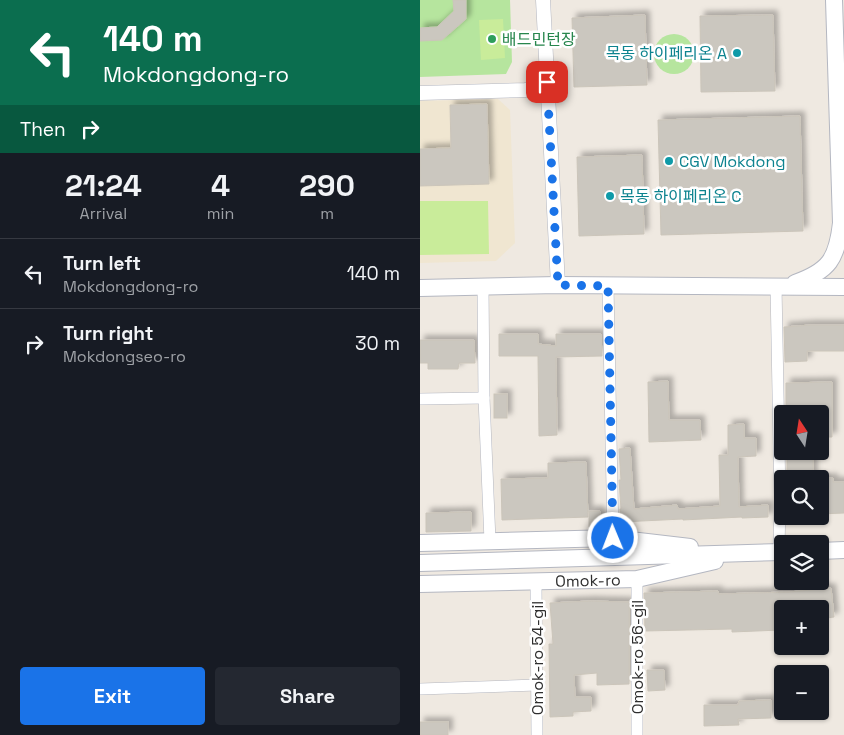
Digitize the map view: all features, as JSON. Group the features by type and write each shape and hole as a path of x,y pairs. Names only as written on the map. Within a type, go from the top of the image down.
{"main road":[{"path":"758,286 795,283 817,274 831,260 842,228 834,0"},
{"path":"420,288 558,285 844,287"},
{"name":"Omok-ro","path":"420,543 613,538 752,553"},
{"path":"829,551 844,550"},
{"name":"Omok-ro","path":"420,562 774,552"},
{"name":"Omok-ro","path":"420,584 637,579 752,553"}],"street":[{"path":"542,0 558,285"},
{"path":"420,93 526,90 547,82"},
{"path":"482,286 484,398 490,541"},
{"path":"608,286 613,538"},
{"name":"Omok-ro","path":"776,286 781,535"},
{"path":"420,399 484,398"},
{"name":"Omok-ro 56-gil","path":"637,579 637,735"},
{"name":"Omok-ro 54-gil","path":"536,581 537,735"},
{"path":"420,689 537,685"}],"shaded area":[{"path":"498,99 510,110 515,243 496,261 420,263 420,101"}],"green space":[{"path":"420,0 510,0 512,62 506,74 420,77"},
{"name":"배드민턴장","path":"503,19 505,58 481,60 479,20"},
{"path":"678,34 685,37 691,43 694,54 693,62 685,71 678,74 670,74 663,71 655,62 654,50 657,43 666,35"},
{"path":"420,201 488,201 489,254 420,255"}],"building":[{"path":"453,0 466,0 466,19 442,40 420,41 420,28 437,27 454,11"},
{"path":"645,15 647,85 574,87 572,18"},
{"name":"목동 하이페리온 A","path":"773,15 775,91 701,92 700,16"},
{"path":"487,104 489,184 420,186 420,149 451,148 450,105"},
{"path":"800,116 803,231 661,235 658,120"},
{"name":"목동 하이페리온 C","path":"642,155 644,234 579,236 577,157"},
{"path":"844,325 844,351 807,351 807,361 785,362 784,327"},
{"path":"499,334 538,334 538,344 556,346 556,334 601,334 602,356 556,357 557,435 539,436 538,356 499,356"},
{"path":"420,340 474,340 475,363 459,363 458,369 428,369 428,363 420,363"},
{"path":"668,381 669,420 700,420 701,440 649,442 648,382"},
{"path":"832,382 832,437 829,437 829,405 786,405 786,383"},
{"path":"494,394 507,394 507,418 494,418"},
{"path":"744,424 744,438 756,438 756,456 738,457 739,507 768,505 768,517 621,522 619,449 630,448 634,509 677,505 678,509 720,506 719,455 728,455 728,425"},
{"path":"787,460 813,460 813,470 787,470"},
{"path":"586,462 588,517 502,520 501,479 548,478 548,463"},
{"path":"829,478 833,478 833,482 844,482 844,513 829,514"},
{"path":"589,511 600,511 601,526 589,527"},
{"path":"471,512 471,531 426,532 426,513"},
{"path":"831,588 834,617 829,618 829,600 774,600 774,630 732,632 732,629 645,631 644,593 718,591 718,594 829,590"},
{"path":"629,602 629,684 597,685 597,673 574,675 575,697 591,697 591,711 573,712 573,716 550,717 549,644 553,644 550,603"},
{"path":"647,670 664,670 665,690 648,691"},
{"path":"771,700 771,718 738,719 739,725 704,726 704,705 738,705 739,701"},
{"path":"420,722 448,722 448,735 420,735"}],"place":[{"name":"배드민턴장","path":"492,39"},
{"name":"목동 하이페리온 A","path":"737,53"},
{"name":"CGV Mokdong","path":"669,161"},
{"name":"목동 하이페리온 C","path":"610,196"}],"route":[{"path":"547,82 558,285 608,286 613,538"}]}
